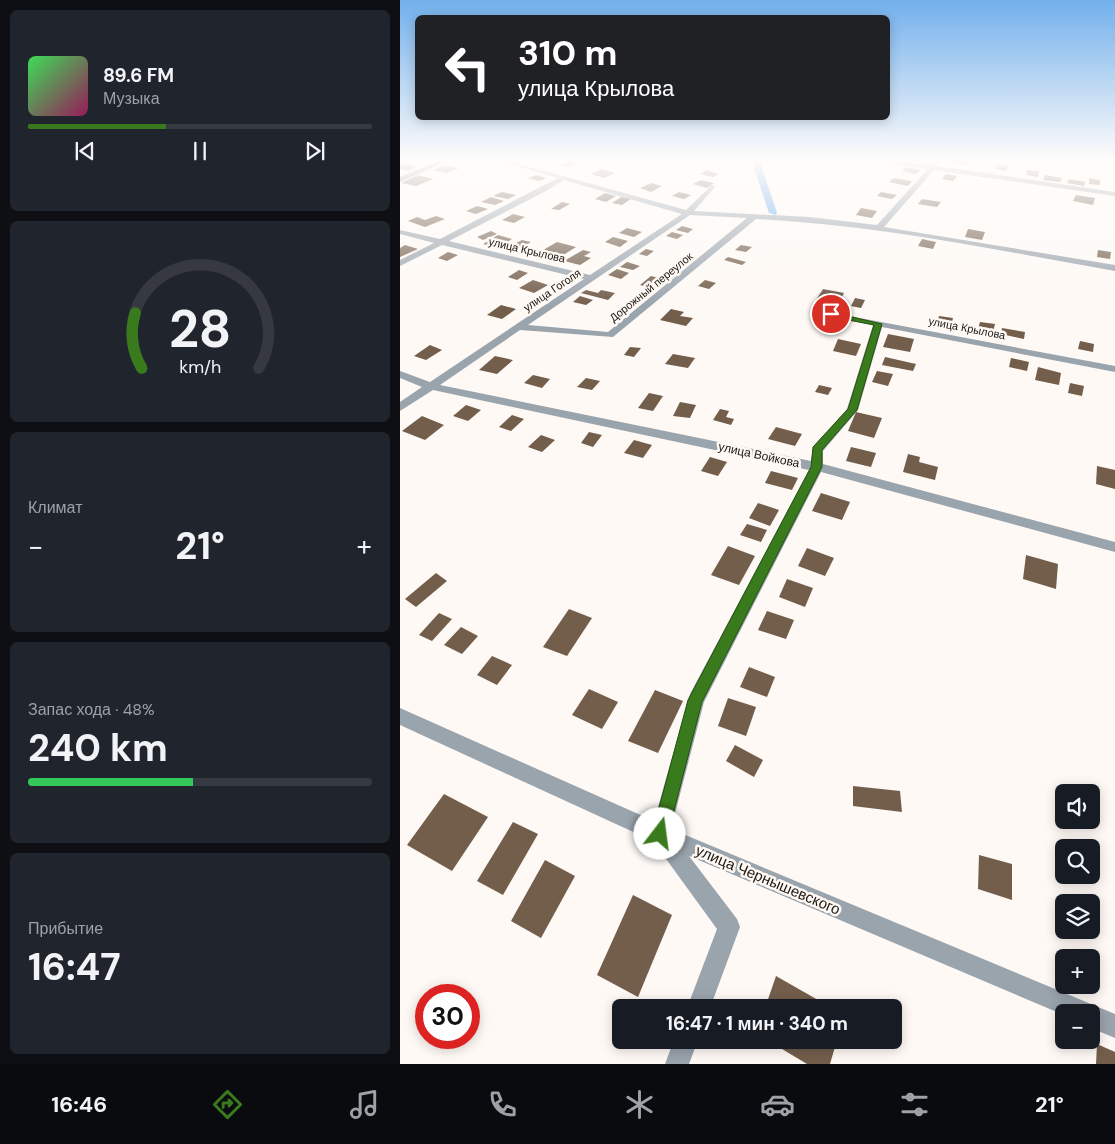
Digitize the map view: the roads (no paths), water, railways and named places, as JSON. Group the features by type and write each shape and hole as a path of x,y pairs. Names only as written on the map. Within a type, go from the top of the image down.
{"street":[{"path":"400,264 439,242 506,209"},
{"path":"673,209 688,213 809,219 879,228 1115,268"},
{"name":"улица Гоголя","path":"400,406 692,209"},
{"path":"879,228 896,209"},
{"name":"Дорожный переулок","path":"516,327 610,335 756,215"},
{"name":"улица Крылова","path":"400,232 590,278"},
{"name":"улица Крылова","path":"815,311 1115,369"},
{"path":"701,999 729,927 660,834 696,700 817,467 817,450 852,410 878,324"},
{"name":"улица Войкова","path":"400,374 430,386 817,467 1115,547"},
{"name":"улица Чернышевского","path":"400,716 660,834 1065,1004"},
{"path":"1100,1020 1115,1026"},
{"path":"677,1064 683,1049"}],"waterway":[{"path":"772,209 773,213"}]}
